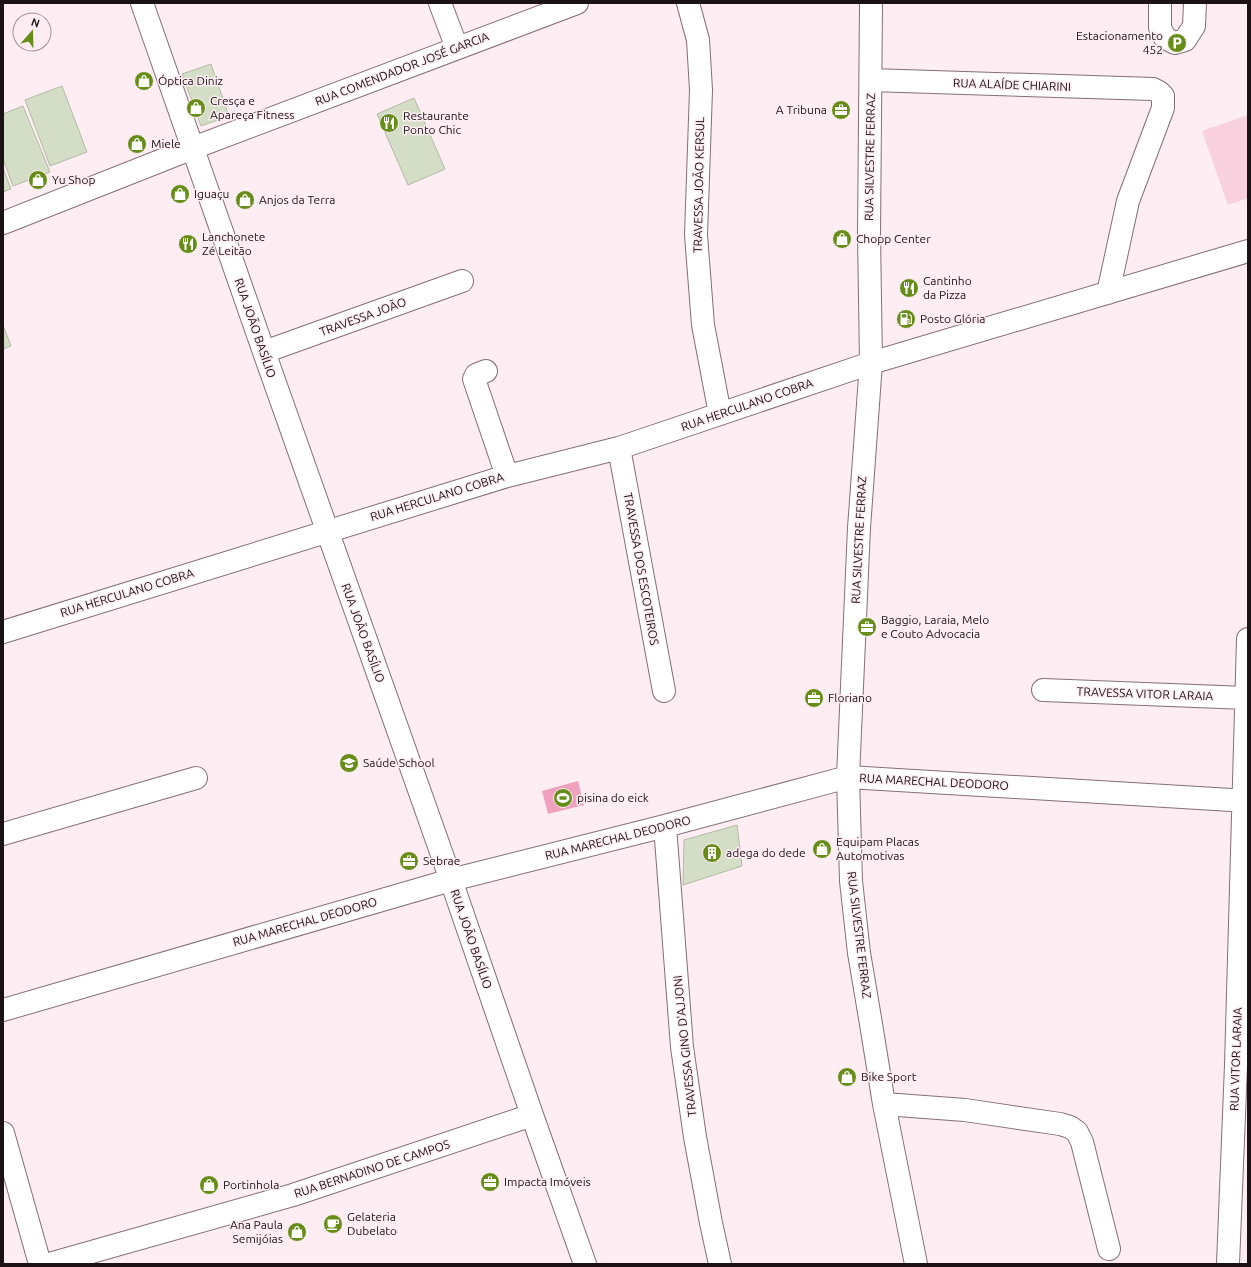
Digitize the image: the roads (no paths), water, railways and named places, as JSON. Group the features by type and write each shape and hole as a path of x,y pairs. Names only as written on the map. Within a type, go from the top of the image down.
{"street":[{"name":"RUA JOÃO BASÍLIO","path":"142,3 585,1264"},
{"path":"440,3 457,48"},
{"name":"RUA COMENDADOR JOSÉ GARCIA","path":"3,223 193,148 577,3"},
{"name":"TRAVESSA JOÃO KERSUL","path":"688,3 698,40 701,90 696,235 703,325 720,414"},
{"name":"RUA SILVESTRE FERRAZ","path":"871,3 869,226 871,363 859,528 848,777 851,881 859,953 884,1104 916,1264"},
{"path":"1160,3 1160,28 1165,38 1175,43 1185,40 1194,26 1195,3"},
{"name":"RUA ALAÍDE CHIARINI","path":"871,80 1153,89 1159,92 1163,96 1163,108 1128,201 1108,293"},
{"name":"RUA HERCULANO COBRA","path":"3,632 507,476 619,448 871,363 1248,251"},
{"name":"TRAVESSA JOÃO","path":"264,352 462,281"},
{"path":"486,371 476,375 474,379 507,476"},
{"name":"TRAVESSA DOS ESCOTEIROS","path":"619,448 664,691"},
{"name":"RUA VITOR LARAIA","path":"1228,1264 1246,801 1246,698 1248,639"},
{"name":"TRAVESSA VITOR LARAIA","path":"1043,690 1246,698"},
{"name":"RUA MARECHAL DEODORO","path":"3,1010 451,880 665,826 848,777 1246,801"},
{"path":"3,834 196,778"},
{"name":"TRAVESSA GINO D'AJJONI","path":"665,826 682,1047 695,1137 720,1264"},
{"path":"884,1104 965,1110 1070,1127 1077,1132 1082,1142 1109,1248"},
{"name":"RUA BERNADINO DE CAMPOS","path":"49,1264 293,1195 532,1115"},
{"path":"3,1133 40,1264"}],"place":[{"name":"Estacionamento 452","path":"1177,43"},
{"name":"Óptica Diniz","path":"144,81"},
{"name":"Cresça e Apareça Fitness","path":"196,108"},
{"name":"A Tribuna","path":"841,110"},
{"name":"Restaurante Ponto Chic","path":"389,123"},
{"name":"Miele","path":"137,144"},
{"name":"Yu Shop","path":"38,180"},
{"name":"Iguaçu","path":"180,194"},
{"name":"Anjos da Terra","path":"245,200"},
{"name":"Chopp Center","path":"842,239"},
{"name":"Lanchonete Zé Leitão","path":"188,244"},
{"name":"Cantinho da Pizza","path":"909,288"},
{"name":"Posto Glória","path":"906,319"},
{"name":"Baggio, Laraia, Melo e Couto Advocacia","path":"867,627"},
{"name":"Floriano","path":"814,698"},
{"name":"Saúde School","path":"349,763"},
{"name":"pisina do eick","path":"563,798"},
{"name":"Equipam Placas Automotivas","path":"822,849"},
{"name":"adega do dede","path":"712,853"},
{"name":"Sebrae","path":"409,861"},
{"name":"Bike Sport","path":"847,1077"},
{"name":"Impacta Imóveis","path":"490,1182"},
{"name":"Portinhola","path":"209,1185"},
{"name":"Gelateria Dubelato","path":"333,1224"},
{"name":"Ana Paula Semijóias","path":"297,1232"}]}
